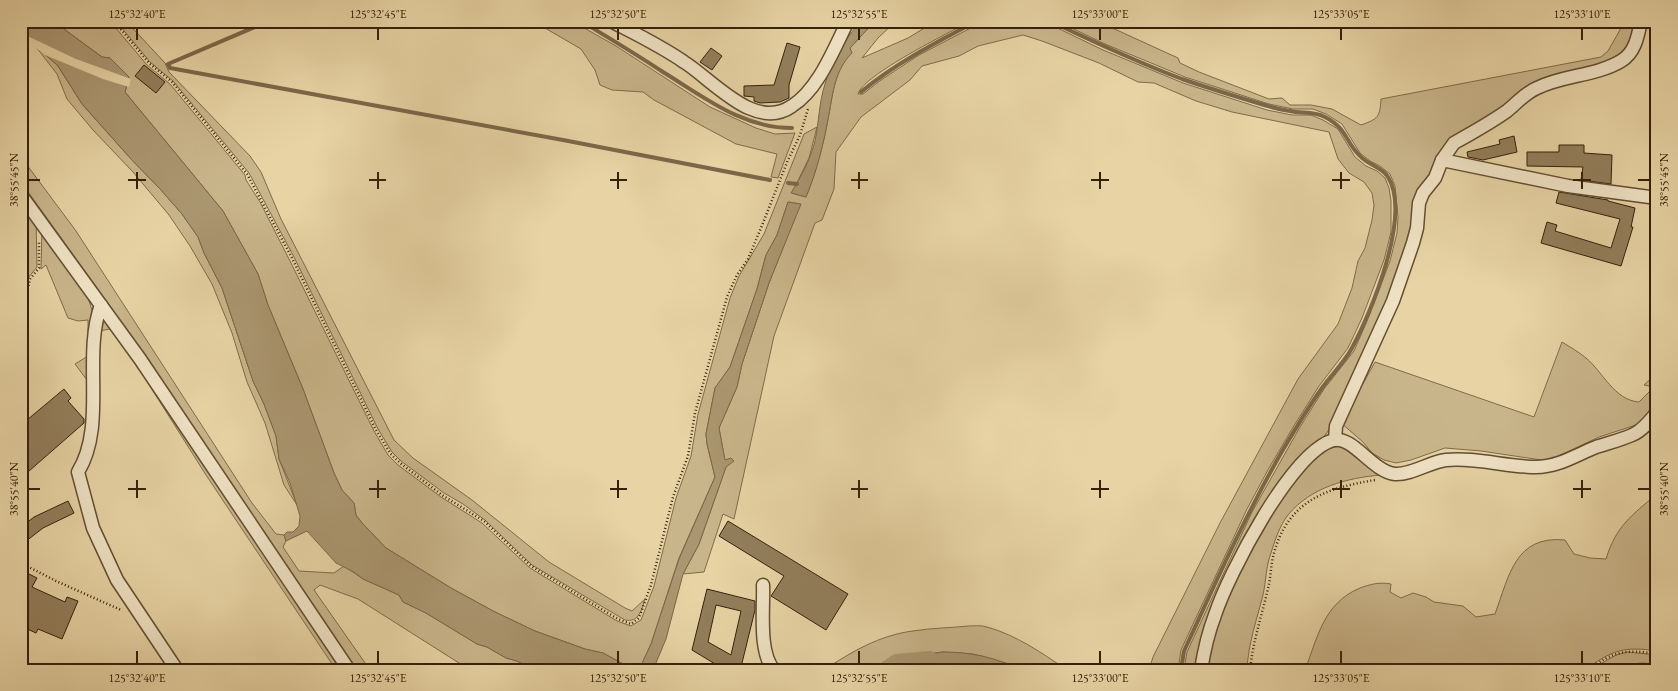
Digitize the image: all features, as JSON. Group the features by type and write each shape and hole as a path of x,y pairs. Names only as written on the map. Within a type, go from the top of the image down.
{"street":[{"path":"611,21 662,47 687,63 736,101 749,108 770,114 792,107 810,89 848,21"},
{"path":"1335,440 1336,426 1393,301 1417,228 1419,203 1423,193 1435,178 1442,160 1454,143 1497,118 1521,98 1537,88 1622,61 1632,51 1638,38 1641,21"},
{"path":"1442,160 1568,186 1657,198"},
{"path":"21,195 140,359 349,670"},
{"path":"101,305 95,331 90,432 84,462 78,472 93,528 101,548 117,580 177,670"},
{"path":"1201,670 1204,649 1215,614 1231,576 1262,520 1286,483 1318,449 1335,440 1347,443 1383,470 1395,474 1446,460 1479,461 1534,467 1557,464 1586,451 1632,435 1641,430 1657,412"},
{"path":"763,585 764,652 774,670"}],"path":[{"path":"114,21 149,63 172,82 247,174 292,258 379,436 390,453 400,463 436,490 484,521 531,566 624,622 631,624 636,622 643,611 673,498 688,456 695,413 727,297 737,275 748,259 800,135 808,107"},
{"path":"21,320 30,279 38,268 38,219"},
{"path":"1250,670 1252,653 1270,582 1274,553 1286,522 1297,510 1328,492 1345,485 1387,478 1395,474"},
{"path":"21,563 119,610 140,612"},
{"path":"1588,670 1608,657 1627,650 1657,654"}],"shaded area":[{"path":"21,21 53,21 102,57 110,58 129,77 125,92 223,211 258,274 268,305 303,389 334,473 342,490 354,503 356,515 362,523 386,548 451,588 495,612 535,631 585,649 603,653 634,670 535,670 477,644 426,613 403,602 399,595 363,579 336,563 307,531 286,541 284,535 287,532 293,532 299,526 300,516 290,483 279,459 276,436 253,381 222,288 198,237 182,214 82,104 58,66 21,33"},
{"path":"53,21 110,21 147,65 170,84 245,175 374,431 388,455 398,465 441,497 482,523 530,568 617,621 631,626 641,620 654,586 676,498 691,456 698,414 730,298 739,276 764,234 804,134 817,127 809,158 792,193 806,197 820,156 838,74 851,53 850,48 875,21 896,21 878,38 862,58 908,38 936,21 971,21 890,65 863,86 858,94 863,94 919,55 984,21 1043,21 1103,50 1183,83 1267,110 1292,115 1311,115 1338,129 1355,157 1385,178 1391,201 1391,232 1384,260 1362,318 1348,348 1319,386 1295,424 1247,509 1181,650 1178,670 1149,670 1153,657 1220,523 1298,379 1338,324 1352,288 1358,261 1365,248 1374,205 1372,193 1364,182 1349,173 1338,159 1329,132 1232,112 1196,101 1154,83 1138,82 1099,63 1023,35 978,46 959,56 922,66 910,80 861,117 836,152 834,189 822,220 815,223 774,336 734,519 723,514 704,572 683,574 699,544 726,467 719,428 737,387 742,364 769,283 800,204 788,202 777,235 766,255 757,289 730,367 715,388 706,434 715,477 679,558 651,644 639,670 634,670 603,653 585,649 535,631 495,612 451,588 386,548 362,523 356,515 354,503 342,490 334,473 303,389 268,305 258,274 223,211 125,92 129,77 110,58 102,57"},
{"path":"116,21 126,21 165,63 169,72 250,156 261,172 281,219 394,440 413,458 472,500 549,562 632,611 645,599 637,617 625,620 532,565 485,520 444,493 392,452 378,429 294,257 249,173 173,81 150,62"},
{"path":"533,21 572,21 616,46 710,107 756,128 775,134 795,133 778,178 771,177 777,154 736,144 654,100 643,92 612,90 600,85 595,70 581,49"},
{"path":"861,21 875,21 850,48 852,53 838,74 820,156 806,197 791,193 805,168 813,148 823,91 831,67 844,43"},
{"path":"1057,21 1097,21 1178,58 1180,63 1199,72 1269,99 1282,98 1290,105 1311,105 1332,109 1361,125 1375,119 1379,114 1381,99 1601,57 1608,51 1625,21 1637,21 1634,37 1620,57 1506,107 1452,140 1413,227 1398,275 1332,425 1259,518 1198,670 1184,670 1187,652 1252,512 1300,427 1324,389 1354,351 1367,321 1390,261 1397,233 1398,217 1395,186 1390,174 1360,153 1342,124 1326,114 1313,109 1293,109 1269,104 1185,77 1105,44"},
{"path":"30,39 58,66 82,104 182,214 198,237 222,288 253,381 276,436 279,459 297,505 284,485 265,423 247,382 232,333 212,284 169,215 67,99 57,74"},
{"path":"21,157 76,231 252,503 276,534 284,535 286,541 283,547 299,571 334,573 344,566 363,579 399,595 403,602 426,613 477,644 535,670 470,670 358,599 320,585 314,590 370,670 356,670 237,496 149,360 21,182"},
{"path":"21,200 36,219 37,267 28,278 21,268"},
{"path":"788,202 801,204 769,283 742,364 737,387 719,428 725,460 731,458 734,461 726,467 699,544 683,574 666,639 653,670 639,670 651,644 679,559 715,477 706,434 715,388 730,367 757,289 766,255 777,235"},
{"path":"42,228 87,295 93,313 90,384 75,364 88,356 88,320 78,321 68,318 46,265 41,269"},
{"path":"104,316 343,670 336,670 206,475 136,364 110,329 99,331"},
{"path":"1562,342 1586,358 1616,391 1630,400 1639,402 1654,387 1644,385 1657,373 1657,405 1636,425 1599,437 1548,461 1481,451 1445,448 1411,460 1396,463 1384,460 1372,453 1363,442 1341,423 1375,362 1534,417"},
{"path":"1339,445 1349,448 1381,475 1355,479 1330,486 1307,497 1288,515 1278,533 1269,558 1263,595 1251,641 1247,670 1206,670 1216,630 1225,606 1251,549 1282,495 1319,453"},
{"path":"1657,458 1657,494 1653,464"},
{"path":"1657,494 1657,651 1636,649 1619,651 1603,658 1585,670 1305,670 1319,633 1330,612 1348,594 1360,588 1375,584 1391,584 1390,592 1401,598 1413,593 1434,602 1463,606 1476,617 1495,614 1510,573 1516,561 1525,551 1535,544 1548,540 1565,540 1574,554 1606,559 1620,529"},
{"path":"985,626 998,630 1038,651 1067,670 1020,670 1009,664 973,654 943,652 922,655 884,670 824,670 855,651 889,636 920,630"},
{"path":"943,652 983,656 1020,670 884,670 922,655"},
{"path":"1627,652 1657,655 1657,664 1642,663 1595,667 1616,655"}],"pier":[{"path":"21,33 76,59 131,79 129,87 103,79 45,55 21,36"}],"building":[{"path":"787,43 800,47 789,85 789,98 780,102 760,103 754,101 754,97 744,96 744,86 774,85"},
{"path":"711,48 722,56 712,70 700,62"},
{"path":"144,65 165,82 156,93 135,76"},
{"path":"1514,136 1517,152 1483,160 1468,157 1467,152 1500,144 1499,140"},
{"path":"1559,145 1584,145 1584,153 1612,155 1611,184 1581,180 1583,167 1527,166 1527,152 1559,152"},
{"path":"1559,192 1608,200 1635,208 1631,227 1633,227 1621,266 1541,243 1547,222 1557,225 1555,231 1611,248 1620,219 1556,203"},
{"path":"64,389 71,398 68,401 84,419 84,423 21,478 21,425"},
{"path":"68,501 74,513 43,528 21,545 21,527 34,517"},
{"path":"728,521 848,594 826,630 771,596 784,576 719,536"},
{"path":"27,573 37,578 32,587 65,602 67,597 78,601 62,639 38,629 36,633 21,626 21,582"},
{"path":"707,589 755,601 755,610 742,663 738,670 725,670 692,650","holes":["716,605 741,611 731,655 708,642"]}],"waterway":[{"path":"269,21 168,64 170,68 770,180"},
{"path":"581,21 724,109 757,123 774,127 792,128"},
{"path":"861,92 903,62 977,21"},
{"path":"1050,21 1116,52 1182,79 1270,107 1325,117 1338,126 1355,151 1363,159 1379,168 1388,177 1394,194 1395,215 1392,239 1386,264 1369,312 1349,353 1306,412 1257,498 1184,651 1181,670"},
{"path":"788,183 797,184"},
{"path":"883,670 896,661 930,658"}]}
